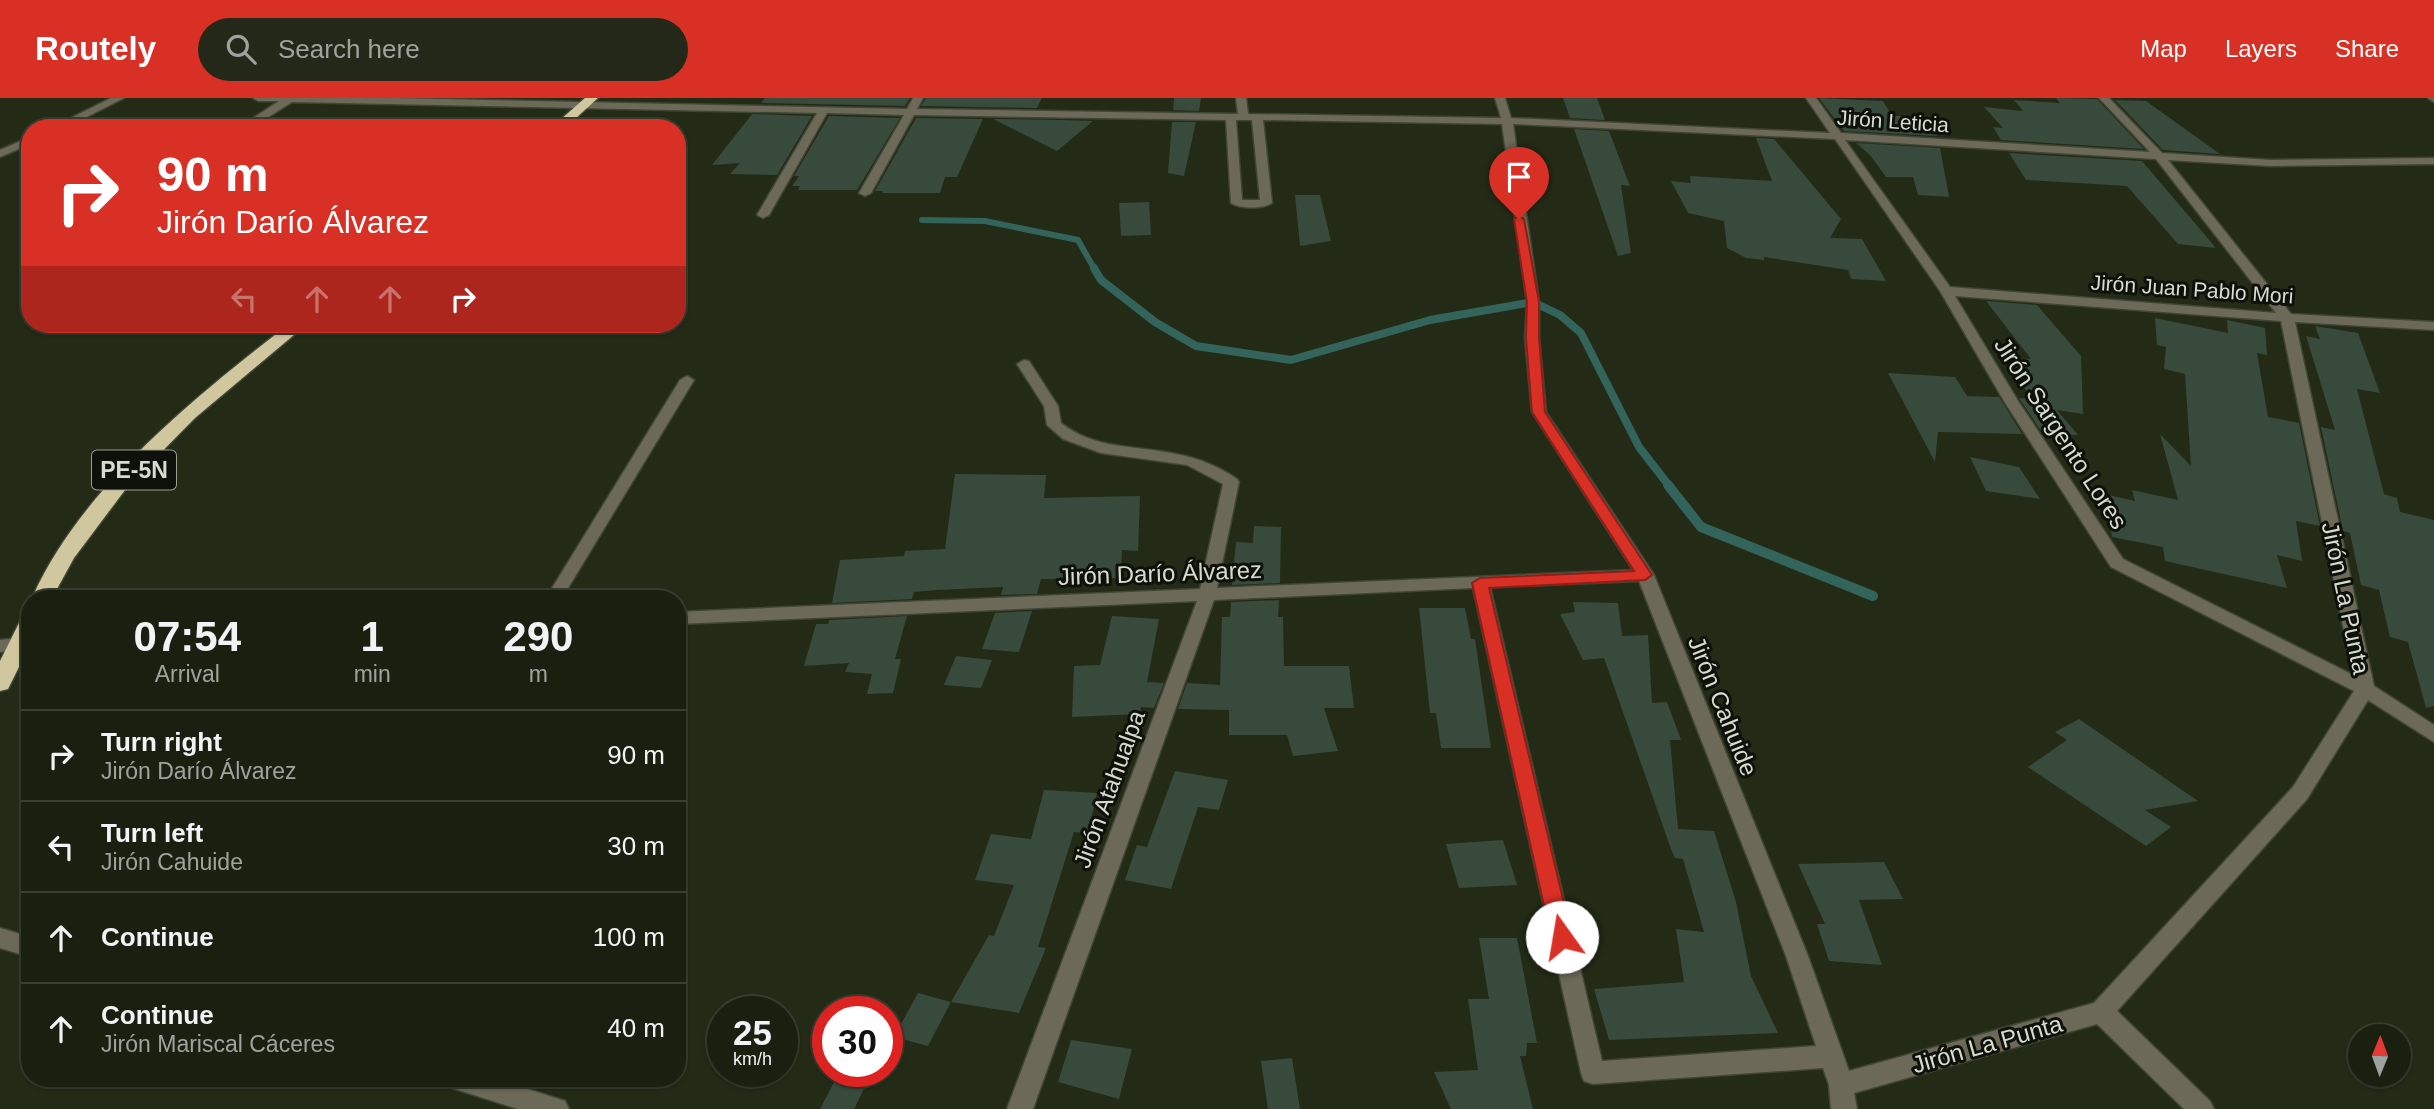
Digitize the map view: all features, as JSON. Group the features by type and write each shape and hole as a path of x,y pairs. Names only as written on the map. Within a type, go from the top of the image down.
{"highway":[{"path":"568,119 589,101"},
{"name":"PE-5N","path":"46,590 55,571 151,449 250,361 287,333"},
{"path":"0,683 16,644"}],"street":[{"path":"75,119 119,98"},
{"name":"Jirón Leticia","path":"258,98 589,101 911,112 1507,121 1836,136 2272,163 2434,161"},
{"path":"865,193 918,98"},
{"path":"1241,98 1237,116 1237,203 1266,204 1257,116"},
{"name":"Jirón Cahuide","path":"1500,98 1507,121 1525,268 1533,302 1532,338 1539,412 1645,575 1797,956 1841,1085 1843,1109"},
{"name":"Jirón Sargento Lores","path":"1811,98 1946,291 2011,401 2117,563 2365,689 2434,735"},
{"name":"Jirón La Punta","path":"1841,1085 2101,1012 2300,793 2365,689 2287,318 2160,157 2104,98"},
{"path":"258,119 290,99"},
{"path":"762,215 824,110"},
{"path":"0,155 21,144"},
{"name":"Jirón Juan Pablo Mori","path":"1946,291 2287,318 2434,326"},
{"name":"Jirón Atahualpa","path":"1020,1109 1208,596 1231,482 1192,462 1096,447 1071,439 1054,425 1051,406 1024,364"},
{"path":"559,590 687,380"},
{"name":"Jirón Darío Álvarez","path":"686,618 1645,575"},
{"path":"1480,583 1593,1073 1831,1056"},
{"path":"0,938 21,944"},
{"path":"2101,1012 2201,1109"},
{"path":"484,1087 556,1109"}],"building":[{"path":"765,98 910,98 905,106 761,103"},
{"path":"926,98 1042,98 1037,108 921,106"},
{"path":"1174,98 1201,98 1199,111 1173,110"},
{"path":"1563,98 1597,98 1605,120 1570,118"},
{"path":"1819,98 1883,101 1892,116 1923,116 1934,121 1937,136 1844,131"},
{"path":"2056,98 2097,99 2144,149 2001,140 1993,127 2003,128 1984,107 2023,111 2014,100 2060,103"},
{"path":"2115,100 2146,101 2220,154 2163,150"},
{"path":"752,114 812,116 777,175 730,174 740,163 712,165"},
{"path":"829,116 900,118 857,190 798,190 800,186 792,186 799,176 794,176"},
{"path":"916,118 983,119 957,177 945,177 940,193 875,191"},
{"path":"993,119 1061,120 1093,121 1057,151"},
{"path":"1172,122 1196,122 1184,176 1168,173"},
{"path":"1574,129 1609,131 1630,186 1621,185 1631,253 1618,256"},
{"path":"1756,138 1774,139 1841,219 1830,238 1862,239 1886,281 1851,279 1848,270 1764,257 1764,260 1746,258 1727,248 1724,221 1688,213 1671,181 1691,183 1690,176 1772,181"},
{"path":"1856,143 1940,148 1949,197 1918,195 1913,177 1886,177 1870,155"},
{"path":"2009,153 2142,161 2216,248 2178,244 2127,186 2026,180"},
{"path":"1295,195 1320,195 1331,241 1300,246"},
{"path":"1149,202 1151,235 1121,236 1119,203"},
{"path":"1986,301 2037,305 2081,356 2083,414 2057,410 2078,435 2043,434 2019,398 2033,399 2019,381 2025,381 2008,358 2031,359"},
{"path":"2155,318 2228,333 2227,320 2265,328 2267,355 2257,353 2268,417 2299,423 2320,526 2296,521 2302,561 2277,555 2287,588 2165,561 2163,547 2112,537 2104,494 2135,501 2132,490 2178,500 2160,434 2191,466 2185,374 2164,369 2166,347 2157,345"},
{"path":"2315,326 2358,333 2380,393 2357,389 2384,494 2397,498 2400,512 2434,520 2434,706 2426,708 2408,642 2390,637 2379,590 2361,585 2350,533 2343,531 2321,427 2335,430 2306,336 2320,339"},
{"path":"1888,373 1955,377 1967,396 1999,397 2022,434 1938,432 1935,462"},
{"path":"1970,457 2019,467 2040,499 1986,491"},
{"path":"955,474 1046,475 1044,498 1140,496 1138,551 1122,550 1121,578 1041,579 1037,594 1001,595 1003,587 914,592 912,599 832,603 840,560 904,556 905,551 945,549"},
{"path":"1254,526 1281,527 1280,583 1232,585 1236,542 1253,543"},
{"path":"1279,600 1278,617 1283,617 1284,666 1349,666 1354,708 1324,708 1338,751 1293,756 1287,735 1229,735 1229,710 1178,709 1187,683 1220,685 1222,617 1230,617 1231,602"},
{"path":"1573,602 1618,603 1622,636 1648,635 1652,703 1667,702 1681,740 1670,740 1678,829 1714,831 1736,902 1751,976 1778,1033 1609,1040 1594,989 1684,982 1676,929 1704,932 1683,859 1675,858 1671,849 1604,658 1583,660 1560,614 1575,612"},
{"path":"1419,608 1465,608 1471,639 1475,639 1491,748 1441,748 1436,713 1430,713"},
{"path":"1032,611 1019,652 982,649 995,613"},
{"path":"907,616 895,659 901,659 893,693 867,694 872,674 845,672 849,663 804,666 816,624 828,624 829,620"},
{"path":"1112,616 1159,619 1147,682 1164,683 1154,708 1141,707 1140,714 1072,717 1074,666 1100,665"},
{"path":"956,656 992,660 981,688 944,685"},
{"path":"2079,719 2198,801 2145,810 2171,827 2146,846 2028,767 2067,740 2055,732"},
{"path":"1175,771 1228,780 1219,810 1198,807 1171,889 1125,880 1137,845 1147,847"},
{"path":"1044,790 1097,793 1088,833 1074,832 1038,947 1046,948 1019,1013 951,1002 989,935 994,936 1014,885 975,880 991,834 1031,839"},
{"path":"1503,840 1517,885 1459,888 1446,844"},
{"path":"1884,862 1903,899 1859,900 1882,965 1829,961 1817,924 1825,924 1798,864"},
{"path":"1479,938 1517,938 1537,1043 1527,1043 1526,1056 1520,1056 1533,1109 1451,1109 1434,1072 1478,1070 1468,999 1489,999"},
{"path":"918,993 951,1002 928,1046 903,1039 903,1020"},
{"path":"1071,1040 1132,1049 1119,1099 1058,1082"},
{"path":"1292,1058 1300,1109 1268,1109 1261,1061"},
{"path":"832,1087 865,1087 854,1109 820,1109"}],"waterway":[{"path":"922,220 985,221 1078,240 1095,270"},
{"path":"1094,268 1101,280 1155,322 1196,346 1291,360 1430,320 1533,302 1560,315 1581,333 1639,447 1670,487"},
{"path":"1668,485 1701,527 1873,596"}],"route":[{"path":"1519,219 1525,268 1533,302 1532,338 1539,412 1645,575 1480,583 1562,937"}]}
